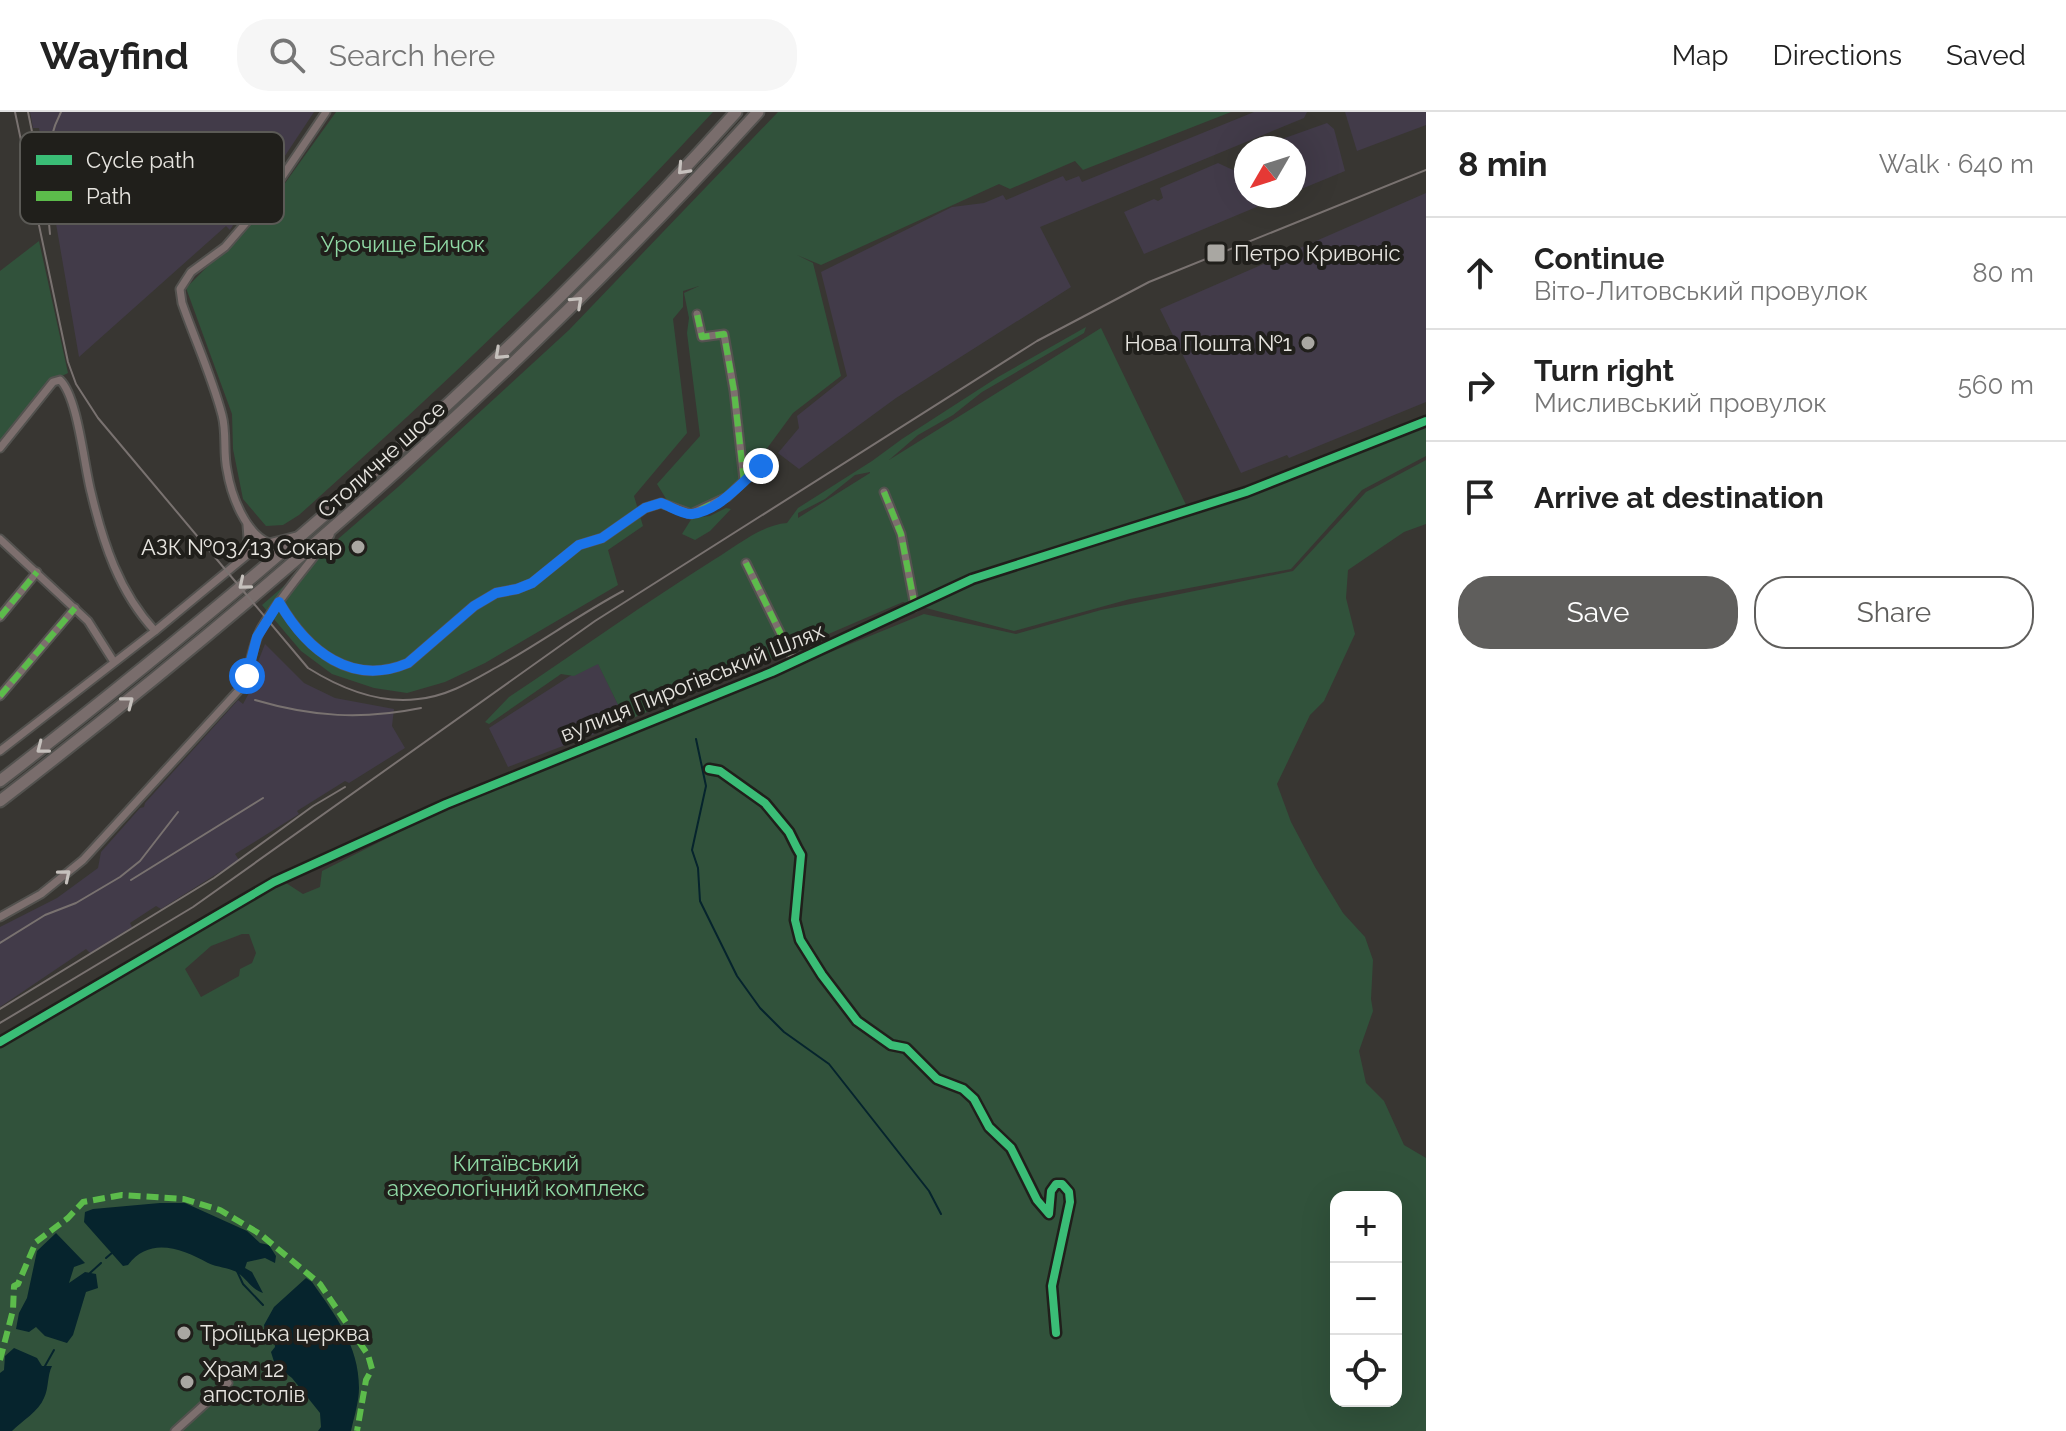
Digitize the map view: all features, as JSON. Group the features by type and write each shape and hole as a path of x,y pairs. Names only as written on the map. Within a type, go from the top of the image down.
{"highway":[{"name":"Столичне шосе","path":"0,781 157,657 425,426 643,212 736,112"},
{"name":"Столичне шосе","path":"0,801 167,671 436,438 590,290 758,112"},
{"path":"0,771 17,767"}],"street":[{"path":"284,174 326,112"},
{"path":"245,224 225,247 191,272 180,289 182,303 222,414 227,442 226,469 247,523 254,534 269,543"},
{"path":"697,314 702,337 724,334 744,481"},
{"path":"0,448 50,385 60,380 65,384 73,404 91,493 113,566 125,591 155,631"},
{"name":"вулиця Пирогівський Шлях","path":"0,1042 274,882 446,804 794,661 972,579 1246,492 1426,421"},
{"path":"279,602 293,623 335,663 363,671 397,668 408,663 474,606 496,593 532,583 579,545 602,538 645,508 661,503 691,514 727,497 761,466"},
{"path":"884,492 901,534 915,607"},
{"path":"244,556 247,523"},
{"path":"0,917 41,894 83,860 229,702 243,684 257,637 279,602 336,527"},
{"path":"0,751 155,631 244,556 269,543 301,535"},
{"path":"0,539 75,608 96,631 114,662"},
{"path":"746,563 794,661"},
{"path":"0,617 37,572"},
{"path":"0,696 75,608"},
{"path":"175,1431 228,1383"}],"shaded area":[{"path":"30,112 314,112 284,157 284,132 40,132 39,128 33,128"},
{"path":"1254,112 1307,112 1304,118 1260,136 1234,136 1234,147 1040,227 1071,287 896,398 799,469 778,453 799,428 797,416 847,376 821,272 952,207 984,203 1003,195 1006,200 1063,176 1066,181 1079,176 1082,182"},
{"path":"1345,112 1426,112 1426,125 1357,151"},
{"path":"1327,123 1334,129 1345,171 1306,187 1306,136 1291,136"},
{"path":"1218,163 1233,170 1234,208 1254,208 1144,254 1124,212 1154,199 1158,201 1163,198 1160,188"},
{"path":"1426,193 1426,402 1289,458 1287,455 1241,473 1160,309"},
{"path":"56,224 234,224 230,230 226,226 79,357"},
{"path":"265,644 304,683 335,698 394,709 392,726 405,748 297,811 299,814 235,854 239,860 161,909 156,906 130,923 132,927 90,953 86,949 0,1007 0,927 57,898 98,868 101,852 238,700 243,704"},
{"path":"592,662 598,663 626,721 592,735 586,730 579,733 576,741 508,767 489,728"}],"green space":[{"name":"Урочище Бичок","path":"336,112 713,112 511,319 406,418 299,515 283,525 266,526 243,499 233,449 232,414 186,288 250,224 284,224 284,184"},
{"path":"778,112 1231,112 1083,170 1075,161 1010,189 999,184 821,265 797,255 813,263 841,376 793,413 735,492 689,512 668,502 657,484 700,436 684,293 699,286 683,291 683,307 673,319 687,433 634,496 643,526 608,550 618,585 485,663 445,682 407,693 374,688 332,674 301,651 262,605 398,487 569,330"},
{"path":"39,241 68,373 54,380 0,441 0,271"},
{"path":"1086,327 1084,333 982,392 953,415 918,435 889,460 1101,328 1190,513 1426,426 1426,456 1362,490 1291,569 1130,599 1014,631 903,602 626,721 598,664 574,676 561,674 489,724 485,722 509,697 637,610 750,537 787,523 798,508 998,377","holes":["870,473 798,518 798,513 825,499 855,475"]},
{"name":"Китаївський археологічний комплекс","path":"1426,460 1426,524 1404,532 1348,570 1346,598 1355,634 1324,701 1310,715 1277,784 1291,822 1315,867 1343,913 1365,937 1373,960 1373,1011 1359,1051 1366,1083 1384,1101 1404,1145 1426,1158 1426,1431 0,1431 0,1045 258,893 286,883 303,894 320,887 322,871 445,809 924,614 1016,634 1101,610 1293,571 1366,492","holes":["249,934 256,953 252,963 240,969 239,976 201,997 185,969 211,946"]},
{"path":"726,508 731,509 710,531 695,540 682,534 692,518 710,516"}],"water":[{"path":"185,1203 247,1231 260,1243 269,1245 276,1256 275,1263 265,1258 247,1262 245,1268 252,1272 263,1293 235,1271 177,1250 146,1250 123,1266 84,1222 85,1212 93,1209"},
{"path":"56,1233 85,1263 74,1267 69,1283 85,1272 96,1274 98,1288 86,1292 73,1335 67,1343 45,1336 36,1327 29,1332 16,1329 19,1313 27,1298 37,1251"},
{"path":"306,1278 337,1319 355,1358 359,1393 351,1431 318,1431 321,1427 320,1413 292,1378 275,1365 271,1352 275,1347 274,1338 270,1334 266,1336 264,1325 274,1307"},
{"path":"14,1348 37,1358 42,1366 52,1366 42,1403 12,1431 0,1431 0,1373 4,1370 5,1356"}],"waterway":[{"path":"696,739 706,786 692,850 698,868 700,901 737,976 760,1008 784,1032 829,1064 929,1191 941,1214"},
{"path":"106,1258 113,1252"},
{"path":"90,1273 101,1263"},
{"path":"237,1271 243,1284 263,1305"},
{"path":"45,1366 54,1350"}],"railway":[{"path":"15,112 20,136"},
{"path":"28,112 32,132"},
{"path":"53,132 61,112"},
{"path":"0,1023 193,907 595,621 1037,341 1149,282 1426,170"},
{"path":"39,224 68,362 76,384 98,418 308,668 333,682 375,697 404,700 429,697 450,691 513,658 623,591"},
{"path":"49,224 50,234"},
{"path":"255,700 338,715 421,708"},
{"path":"0,1009 214,878 313,806 345,787"},
{"path":"131,880 263,798"},
{"path":"0,943 45,915 76,903 120,877 140,861 178,812"}],"marked path":[{"path":"279,602 303,636 333,660 350,667 387,669 408,663 474,606 496,593 532,583 579,545 602,538 645,508 661,503 691,514 727,497 744,481 734,391 724,334 702,337 697,314"},
{"path":"744,481 761,466"},
{"path":"884,492 901,534 915,607"},
{"path":"746,563 794,661"},
{"path":"0,617 37,572"},
{"path":"0,696 75,608"},
{"path":"0,1360 13,1310 14,1286 18,1284 36,1242 68,1218 83,1202 122,1195 184,1199 220,1210 260,1234 320,1284 368,1355 372,1369 366,1380 357,1431"}],"cycle path":[{"path":"0,1042 274,882 446,804 772,672 972,579 1246,492 1426,421"},
{"path":"709,769 720,771 765,803 789,832 801,855 795,920 800,940 857,1021 891,1045 906,1048 937,1079 963,1089 974,1099 989,1127 1011,1148 1037,1200 1049,1214 1051,1191 1056,1184 1062,1184 1069,1192 1070,1202 1052,1286 1056,1333"}],"place":[{"name":"Петро Кривоніс","path":"1216,253"},
{"name":"Нова Пошта №1","path":"1308,343"},
{"name":"АЗК №03/13 Сокар","path":"358,547"},
{"name":"Троїцька церква","path":"184,1333"},
{"name":"Храм 12 апостолів","path":"187,1382"}],"route":[{"path":"247,676 257,637 279,602 293,623 335,663 363,671 397,668 408,663 474,606 496,593 532,583 579,545 602,538 645,508 661,503 685,513 702,511 727,497 761,466"}]}
